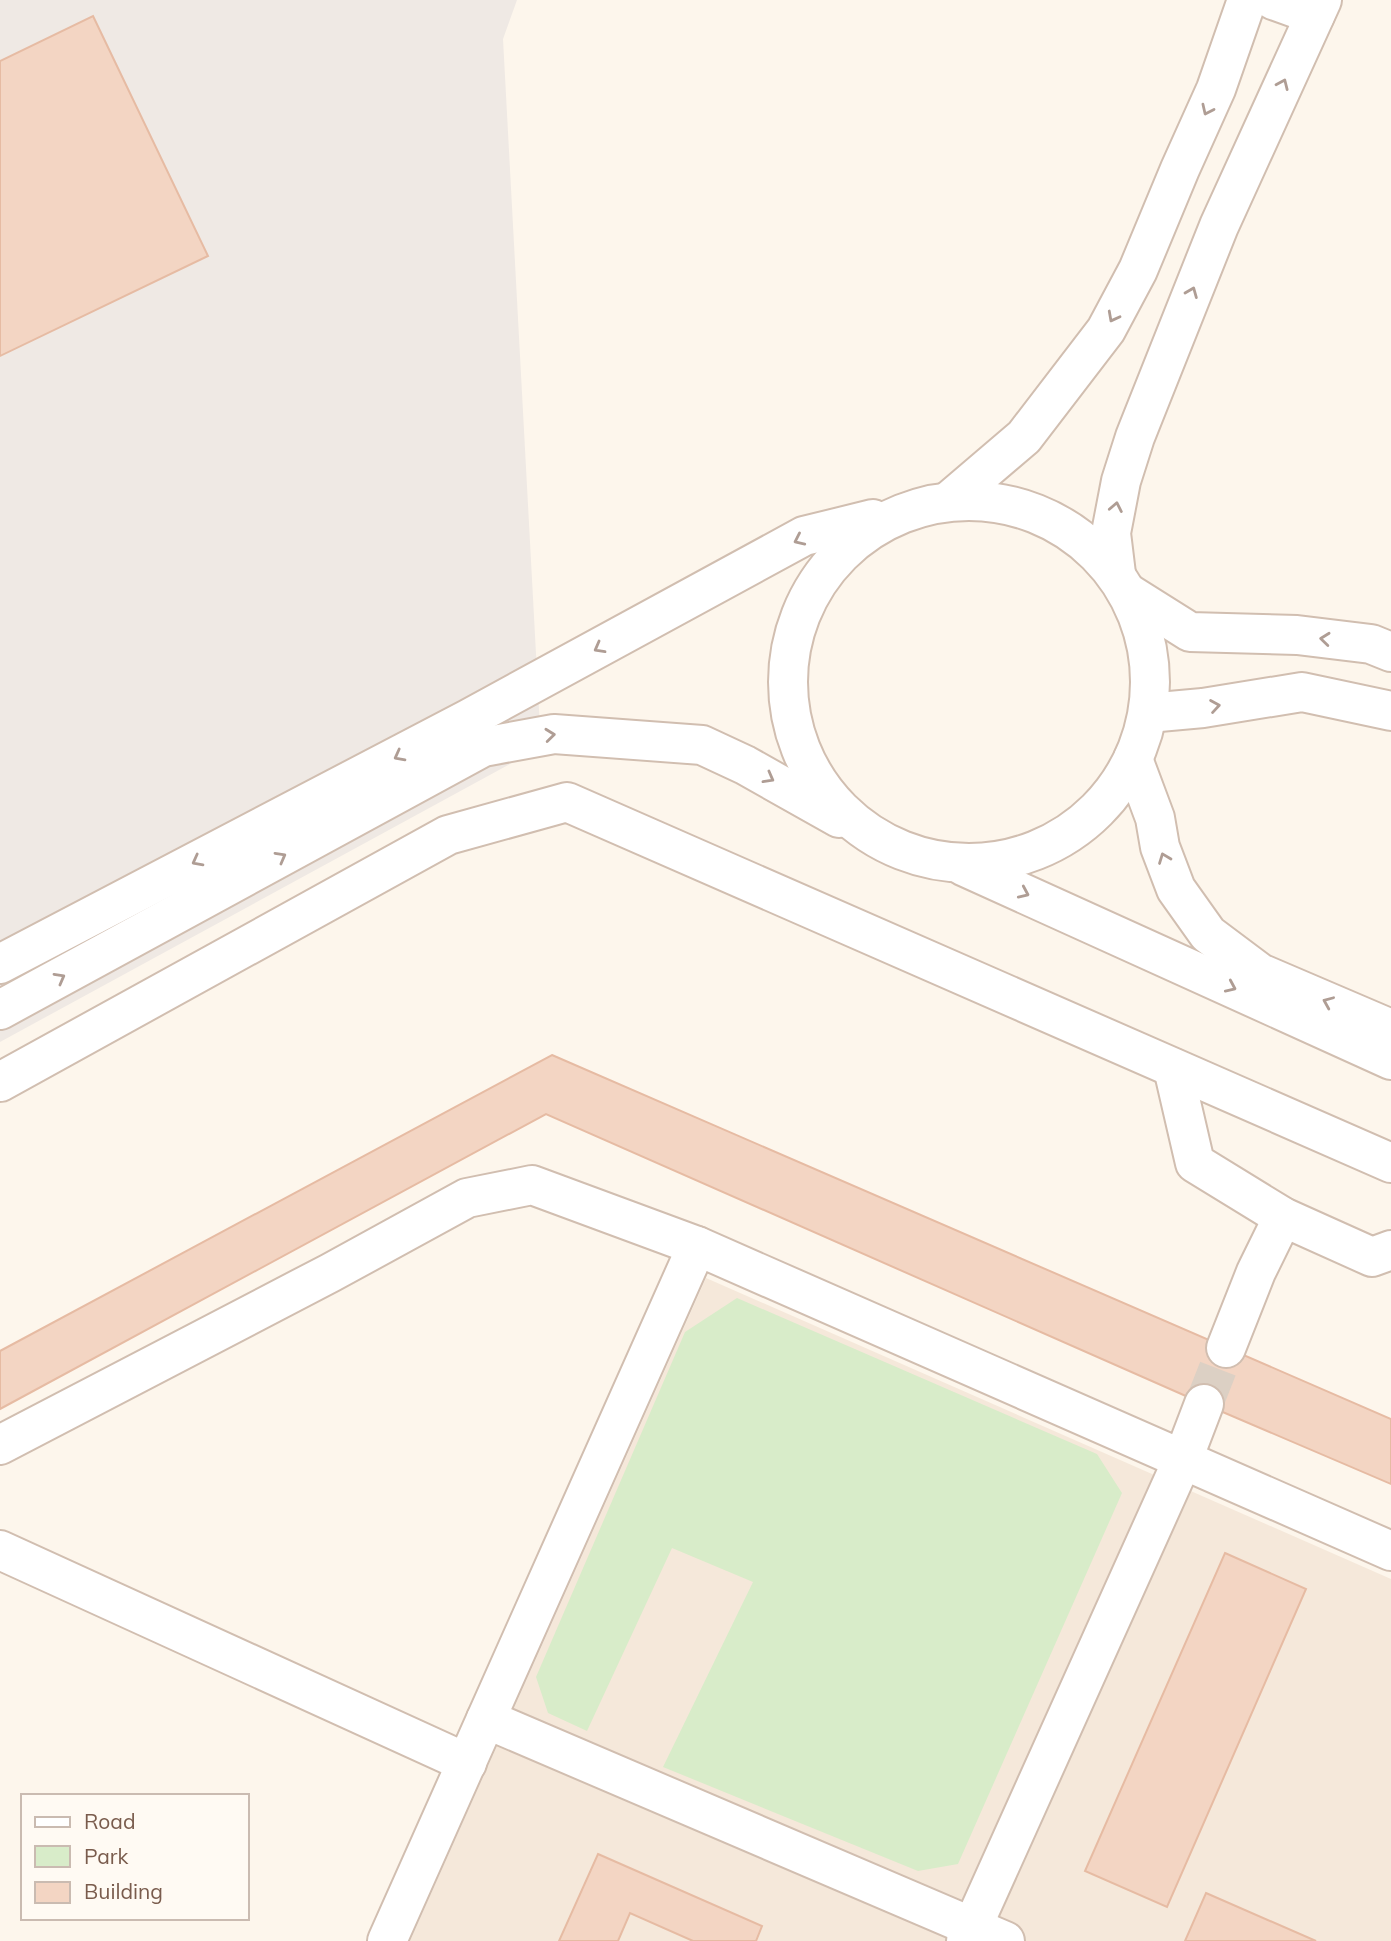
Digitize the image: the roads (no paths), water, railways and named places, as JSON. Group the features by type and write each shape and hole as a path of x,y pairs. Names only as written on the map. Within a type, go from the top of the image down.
{"street":[{"path":"862,831 825,794 799,748 788,696 791,643 810,593 842,551 886,520 943,502 1024,437 1106,330 1138,270 1216,89 1247,0"},
{"path":"962,865 997,863 1031,853 1063,838 1091,817 1115,790 1133,760 1147,713 1148,651 1122,584 1111,533 1121,481 1135,437 1219,226 1318,7 1273,0"},
{"path":"0,964 468,719 804,537 943,502 988,501 1025,508 1060,523 1090,546 1122,584 1190,632 1297,635 1371,644 1391,652"},
{"path":"1147,713 1203,708 1302,692 1391,711"},
{"path":"0,1010 483,747 554,734 702,745 745,765 909,855 962,865 1391,1060"},
{"path":"1133,760 1156,818 1160,847 1176,889 1208,934 1260,973 1391,1030"},
{"path":"0,1082 448,835 567,802 1391,1163"},
{"path":"1173,1068 1195,1163 1283,1217 1372,1256 1391,1250"},
{"path":"0,1446 467,1198 532,1185 697,1246 1391,1550"},
{"path":"1226,1348 1256,1272 1283,1217"},
{"path":"387,1941 697,1246"},
{"path":"486,1719 981,1936 1205,1404"},
{"path":"0,1550 467,1763"}],"tunnel":[{"path":"1204,1404 1226,1348"}]}
